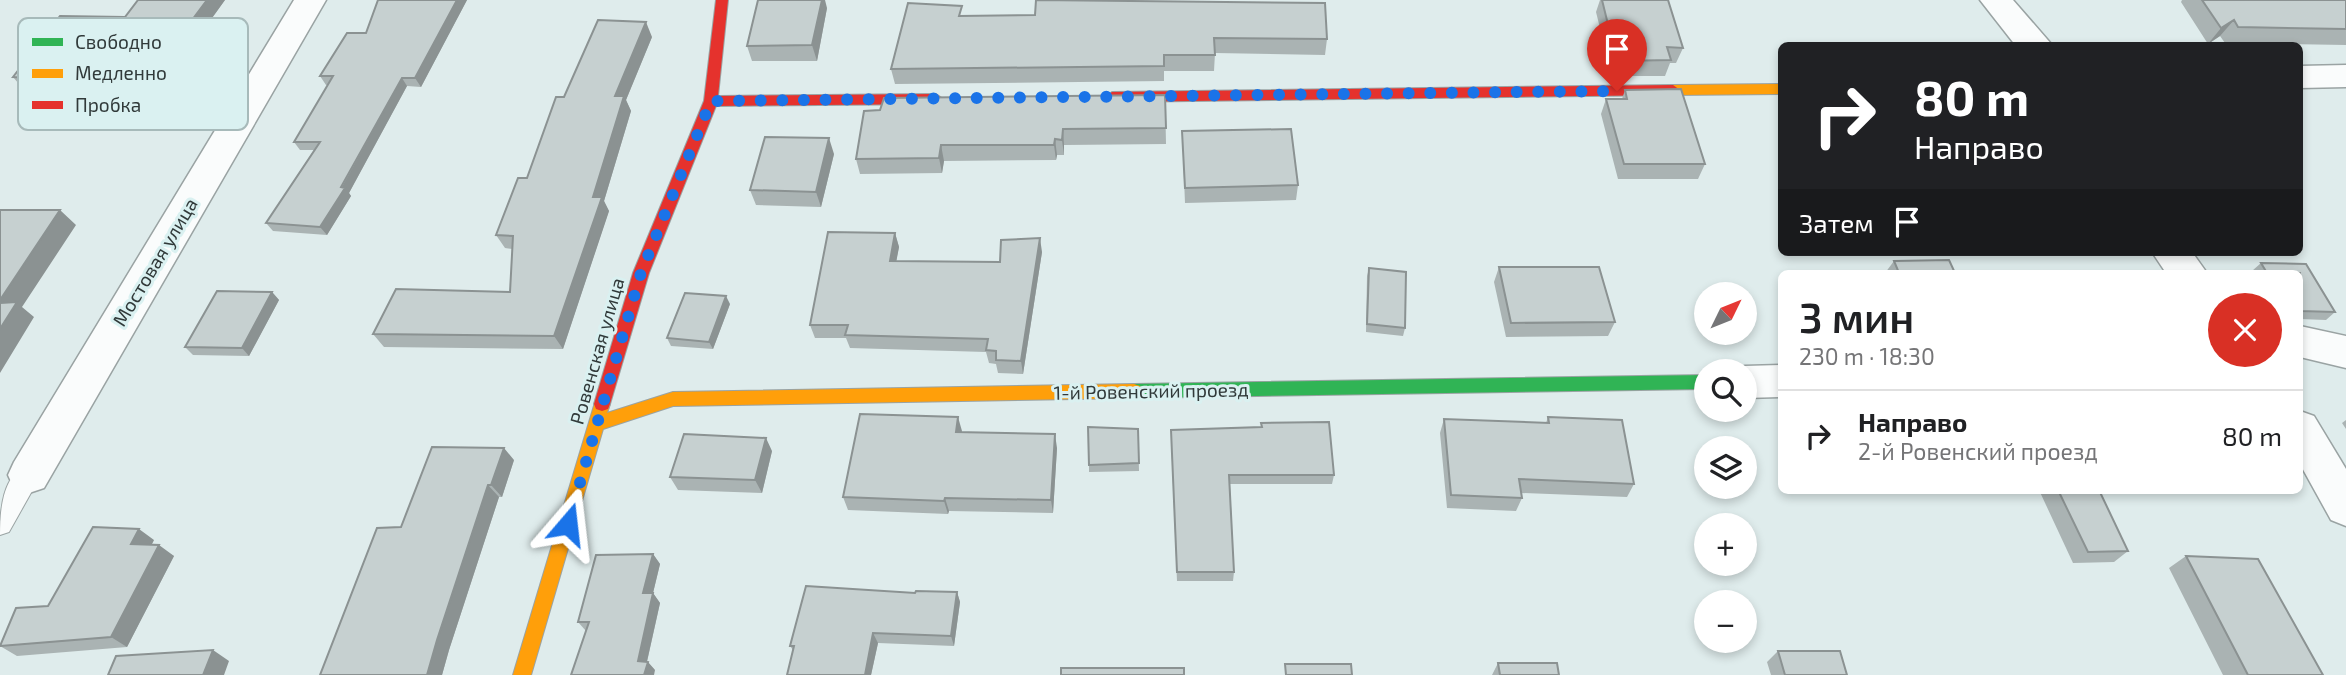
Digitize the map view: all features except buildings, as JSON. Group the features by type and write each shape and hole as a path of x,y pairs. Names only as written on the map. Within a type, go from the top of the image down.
{"street":[{"name":"Мостовая улица","path":"248,105 310,0"},
{"name":"Ровенская улица","path":"522,675 641,273 711,101 722,0"},
{"path":"1996,0 2032,42"},
{"path":"2303,77 2346,76"},
{"path":"1100,97 1778,89"},
{"path":"711,101 947,99"},
{"name":"Мостовая улица","path":"29,475 233,130"},
{"path":"2173,256 2185,270"},
{"path":"2303,343 2346,352"},
{"path":"1757,382 1778,381"},
{"name":"1-й Ровенский проезд","path":"598,423 673,399 1694,382"},
{"path":"2303,433 2346,507"}],"lane":[{"name":"Мостовая улица","path":"0,524 29,475"}],"traffic: fast":[{"path":"1134,391 1694,382"}],"traffic: slow":[{"path":"1673,90 1778,89"},
{"path":"599,423 673,399 1134,391"},
{"path":"522,675 602,404"}],"traffic: jam":[{"path":"602,404 641,273 711,101 722,0"},
{"path":"1112,97 1673,90"},
{"path":"711,101 936,99"}],"route":[{"path":"568,524 641,273 711,101 1617,91"}]}
